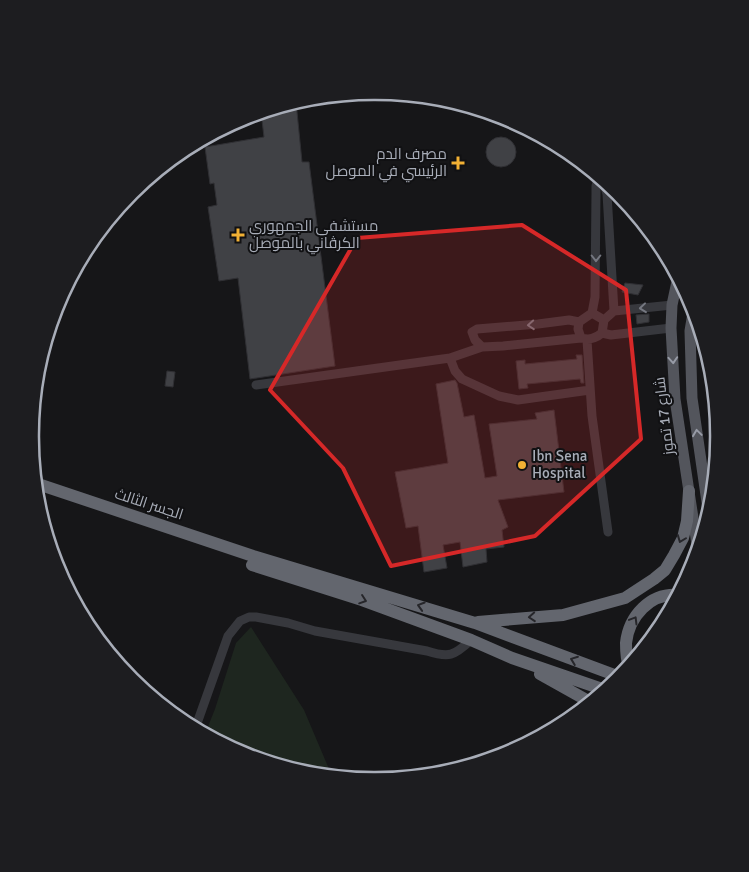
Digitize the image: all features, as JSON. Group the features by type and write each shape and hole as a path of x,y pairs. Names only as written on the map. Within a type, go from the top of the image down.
{"highway":[{"name":"الجسر الثالث","path":"43,486 251,560"},
{"path":"475,623 562,615 625,598 665,570 674,555 683,538 689,491"},
{"name":"الجسر الثالث","path":"44,496 251,560"},
{"path":"251,560 475,623 611,674"},
{"path":"251,560 471,640 512,658 597,687"},
{"path":"627,657 628,633 637,614 662,596 670,596"},
{"path":"512,658 583,698"}],"main road":[{"name":"شارع 17 تموز","path":"676,288 672,305 671,328 675,400 695,534"},
{"name":"شارع 17 تموز","path":"691,325 692,398 705,492"},
{"path":"675,400 692,398"}],"street":[{"path":"482,347 475,340 472,332 477,329 569,320 579,322 592,313 595,297 597,184"},
{"path":"606,193 614,311"},
{"path":"596,235 609,234"},
{"path":"256,385 450,358 482,347 596,338 602,333 604,320 614,311 672,305"},
{"path":"592,313 604,320"},
{"path":"579,322 578,329 584,339 592,416 608,532"},
{"path":"602,333 611,336 671,328"},
{"path":"450,358 455,371 462,379 499,396 518,400 590,390"},
{"path":"198,721 228,636 240,622 249,617 280,622 315,632 426,651 444,656 460,650 471,640"}],"highlighted area":[{"path":"522,225 626,290 641,439 535,536 391,566 343,468 270,390 357,238"}],"shaded area":[{"path":"251,627 304,710 329,769 267,754 208,727 236,643"}],"building":[{"path":"297,110 302,162 309,162 335,366 250,379 238,278 219,281 208,207 217,205 214,183 210,184 205,147 264,137 262,120"},
{"path":"501,137 512,141 516,152 512,163 501,167 490,163 486,152 490,141"},
{"path":"625,283 643,285 638,295 622,292"},
{"path":"649,314 649,322 637,324 636,315"},
{"path":"576,355 582,355 584,383 581,383 580,379 527,384 528,388 519,389 516,361 525,360 525,364 577,359"},
{"path":"167,371 175,372 173,387 165,386"},
{"path":"455,380 464,417 474,415 485,478 497,476 489,424 537,419 535,413 554,410 564,492 498,500 508,527 502,530 504,547 486,549 487,562 463,567 460,542 443,545 447,568 424,572 418,526 406,528 395,472 448,463 436,384"}],"place":[{"name":"مصرف الدم الرئيسي في الموصل","path":"458,163"},
{"name":"مستشفى الجمهوري الكرڤاني بالموصل","path":"238,235"},
{"name":"Ibn Sena Hospital","path":"522,465"}]}
